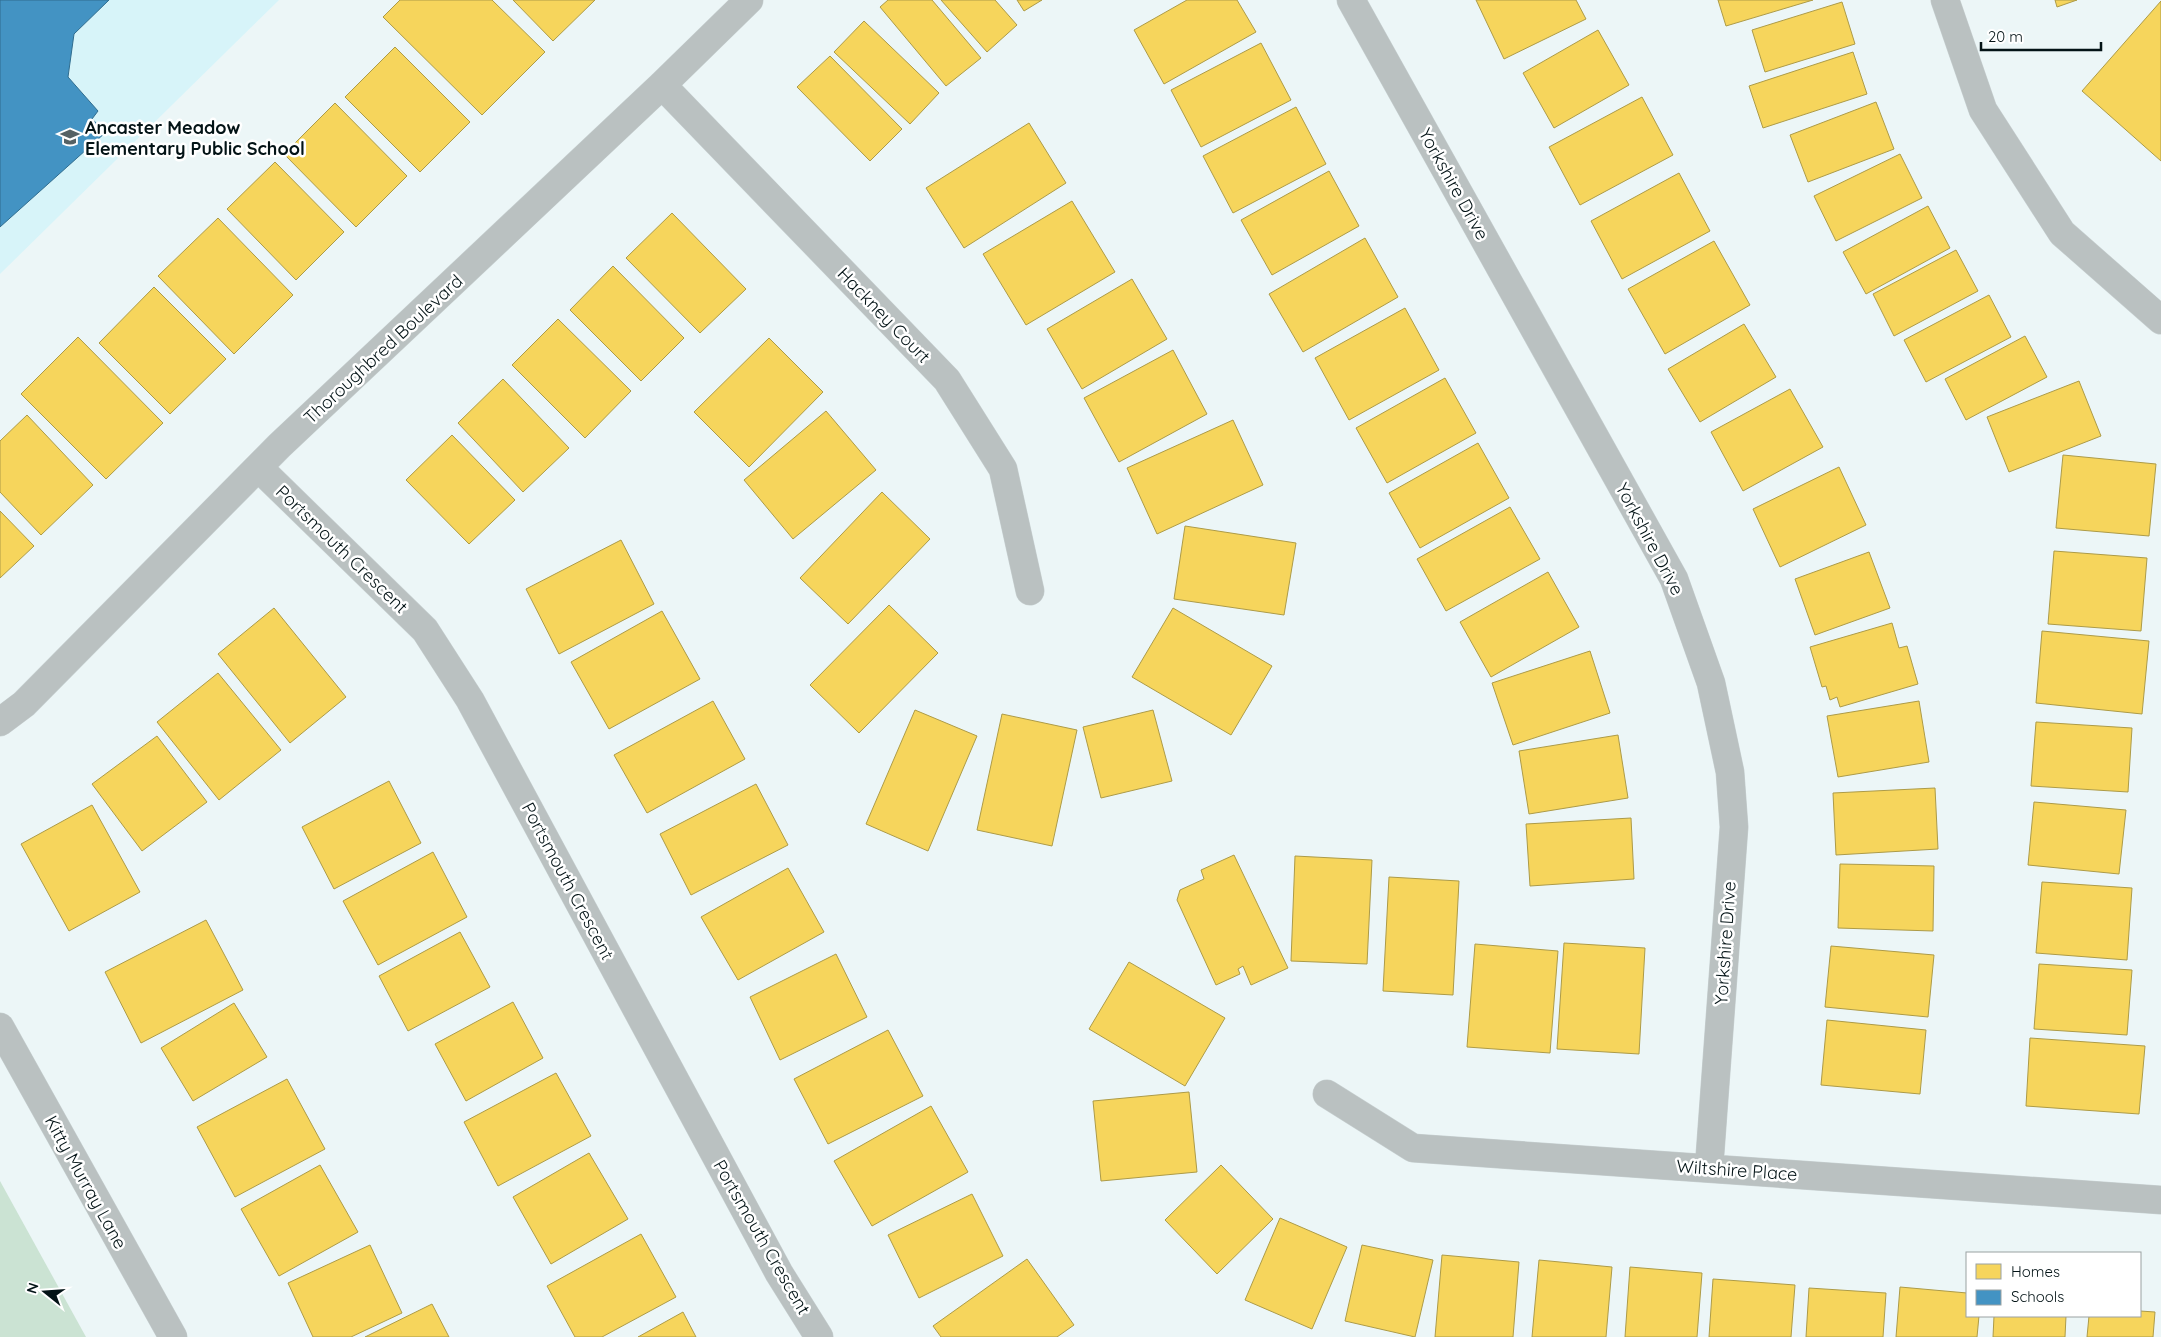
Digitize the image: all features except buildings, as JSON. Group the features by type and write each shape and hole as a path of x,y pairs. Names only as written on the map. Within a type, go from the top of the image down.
{"street":[{"name":"Thoroughbred Boulevard","path":"0,736 24,704 287,439 662,85 748,0"},
{"name":"Yorkshire Drive","path":"1351,0 1674,579 1711,683 1730,772 1734,827 1710,1168"},
{"path":"1945,0 1983,110 2062,233 2161,320"},
{"name":"Hackney Court","path":"662,85 947,380 1003,469 1030,591"},
{"name":"Portsmouth Crescent","path":"259,468 425,630 440,653 470,700 779,1273 820,1337"},
{"name":"Thoroughbred Boulevard","path":"0,722 24,704"},
{"name":"Kitty Murray Lane","path":"0,1027 173,1337"},
{"name":"Wiltshire Place","path":"1327,1094 1413,1148 2161,1200"}],"shaded area":[{"name":"Ancaster Meadow Elementary Public School","path":"0,0 279,0 0,274"}],"green space":[{"path":"0,1181 86,1337 0,1337"}],"place":[{"name":"Ancaster Meadow Elementary Public School","path":"70,137"}]}
